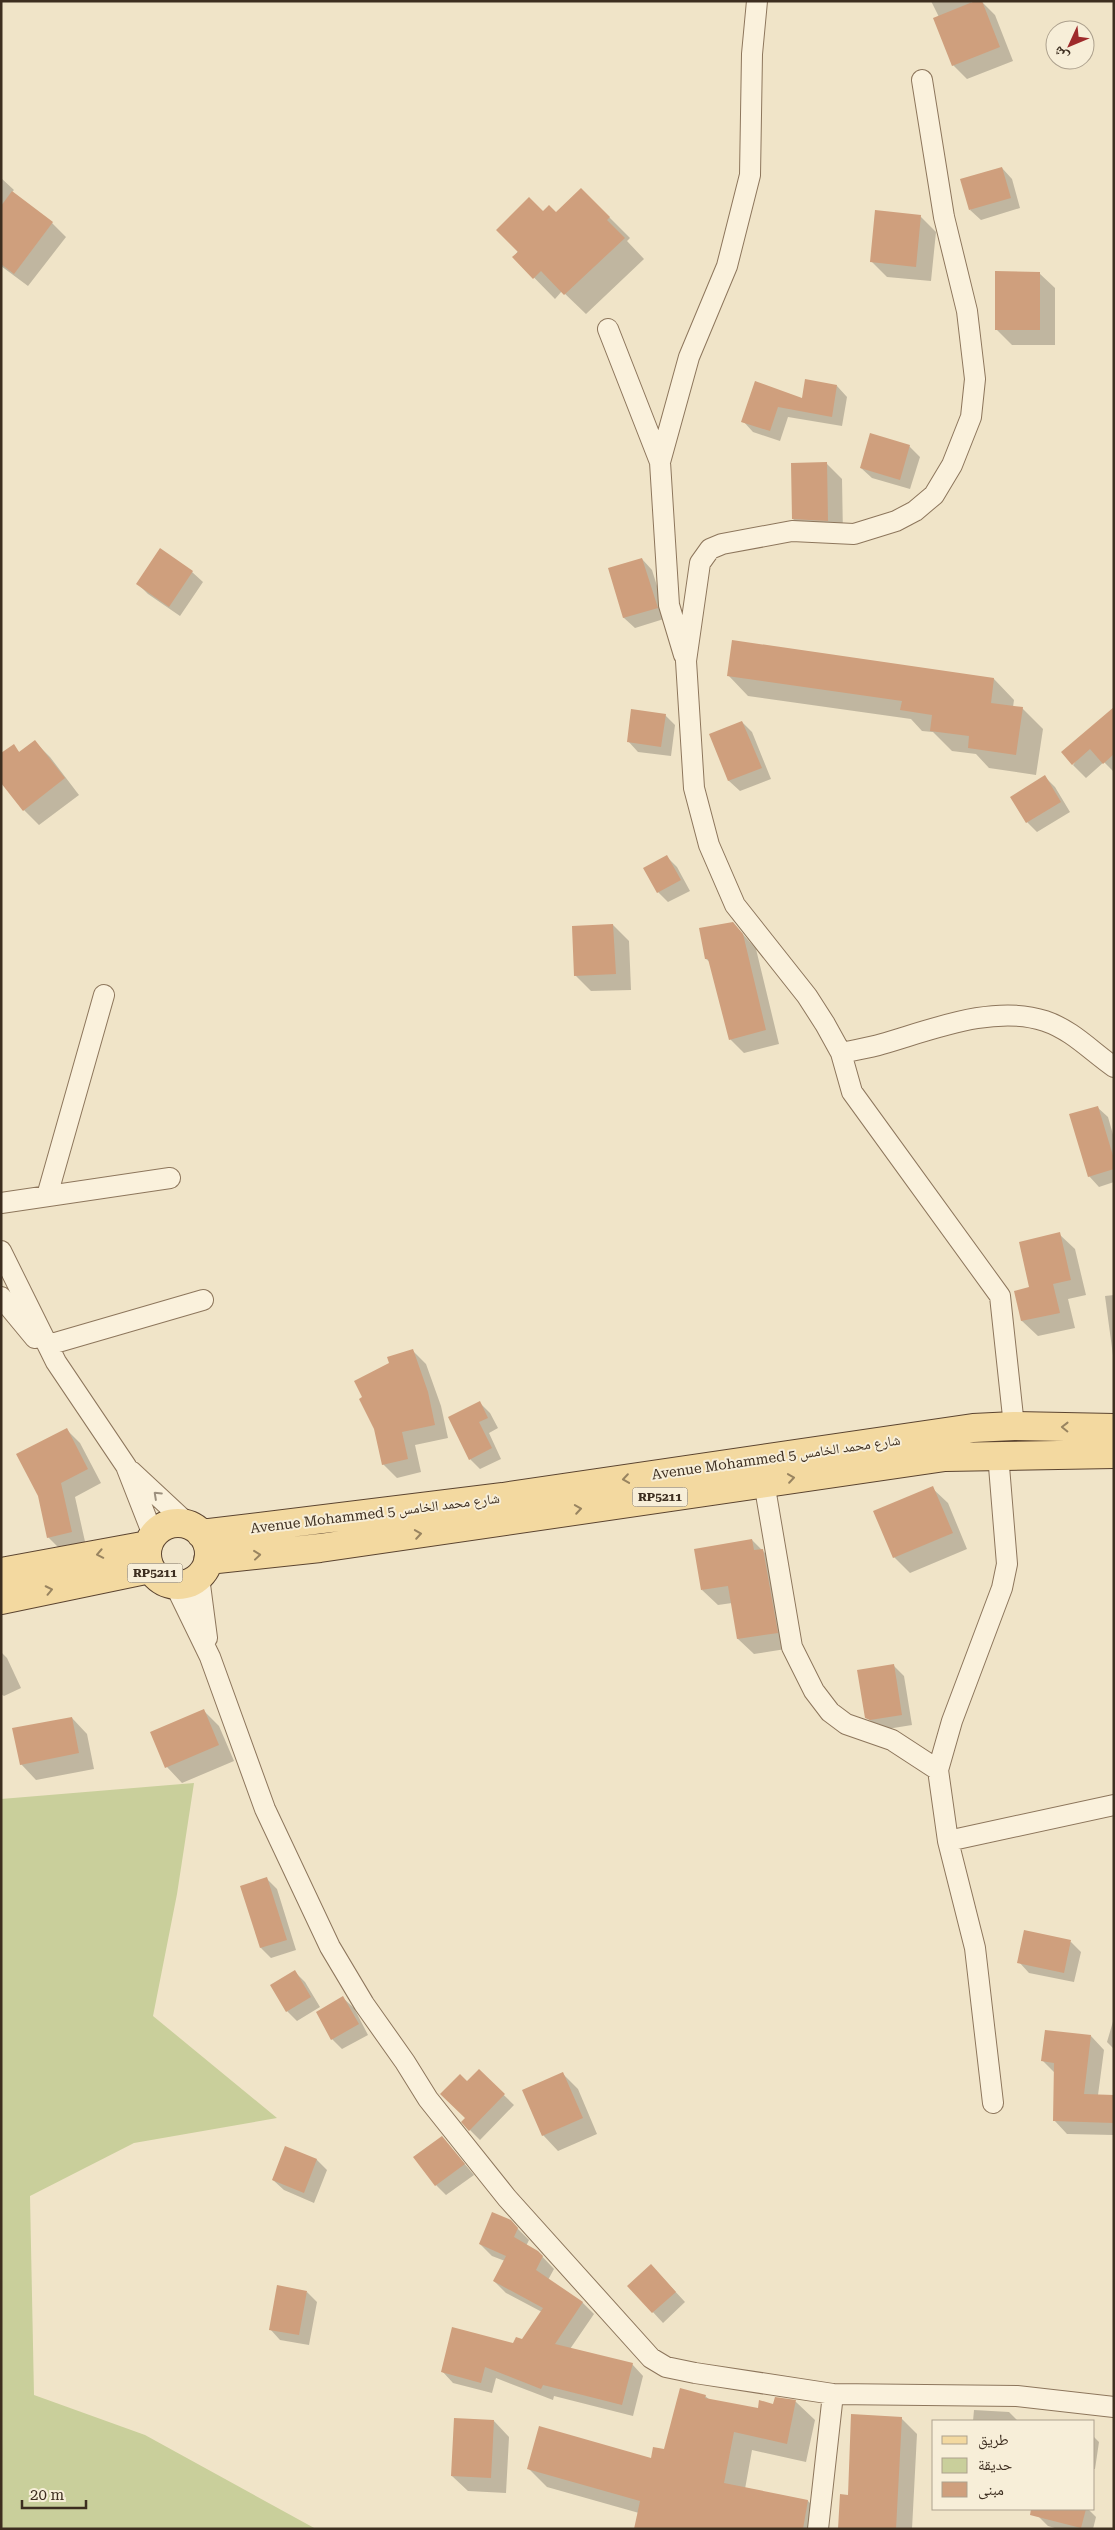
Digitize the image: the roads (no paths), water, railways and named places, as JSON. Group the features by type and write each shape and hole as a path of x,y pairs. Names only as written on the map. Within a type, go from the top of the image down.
{"main road":[{"name":"Avenue Mohammed 5 شارع محمد الخامس","path":"195,1529 503,1497 930,1434 1014,1426 1114,1428"},
{"name":"Avenue Mohammed 5 شارع محمد الخامس","path":"194,1574 320,1548 945,1457 998,1454 1114,1454"},
{"name":"RP5211","path":"1,1600 150,1550 162,1527 173,1523 195,1529"},
{"path":"194,1574 208,1546 195,1529"},
{"name":"RP5211","path":"1,1572 150,1550"},
{"name":"RP5211","path":"150,1550 161,1580 194,1574"}],"street":[{"path":"660,462 689,357 726,266 750,175 752,54 757,1"},
{"path":"922,80 944,217 967,311 975,379 970,418 952,465 934,495 915,511 896,521 854,534 792,531 722,544 710,549 700,563 686,661 694,788 709,844 735,905 807,996 841,1053 852,1092 1000,1296 1014,1426"},
{"path":"608,329 660,462 669,605 686,661"},
{"path":"47,1196 104,995"},
{"path":"841,1053 879,1045 946,1024 998,1016 1027,1016 1045,1021 1075,1036 1113,1065"},
{"path":"1,1203 170,1178"},
{"path":"1,1251 52,1354 126,1466 195,1529"},
{"path":"1,1297 52,1354"},
{"path":"52,1354 203,1300"},
{"path":"993,2103 975,1948 948,1841 938,1770 952,1721 1002,1588 1007,1564 998,1454"},
{"path":"126,1466 150,1550"},
{"path":"764,1482 792,1647 814,1691 830,1712 846,1724 892,1740 938,1770"},
{"path":"194,1574 210,1657 265,1809 330,1947 364,2004 406,2062 428,2099 508,2198 651,2358 666,2367 833,2394 1017,2396 1114,2407"},
{"path":"948,1841 1074,1812 1114,1805"},
{"path":"818,2529 833,2394"}]}
